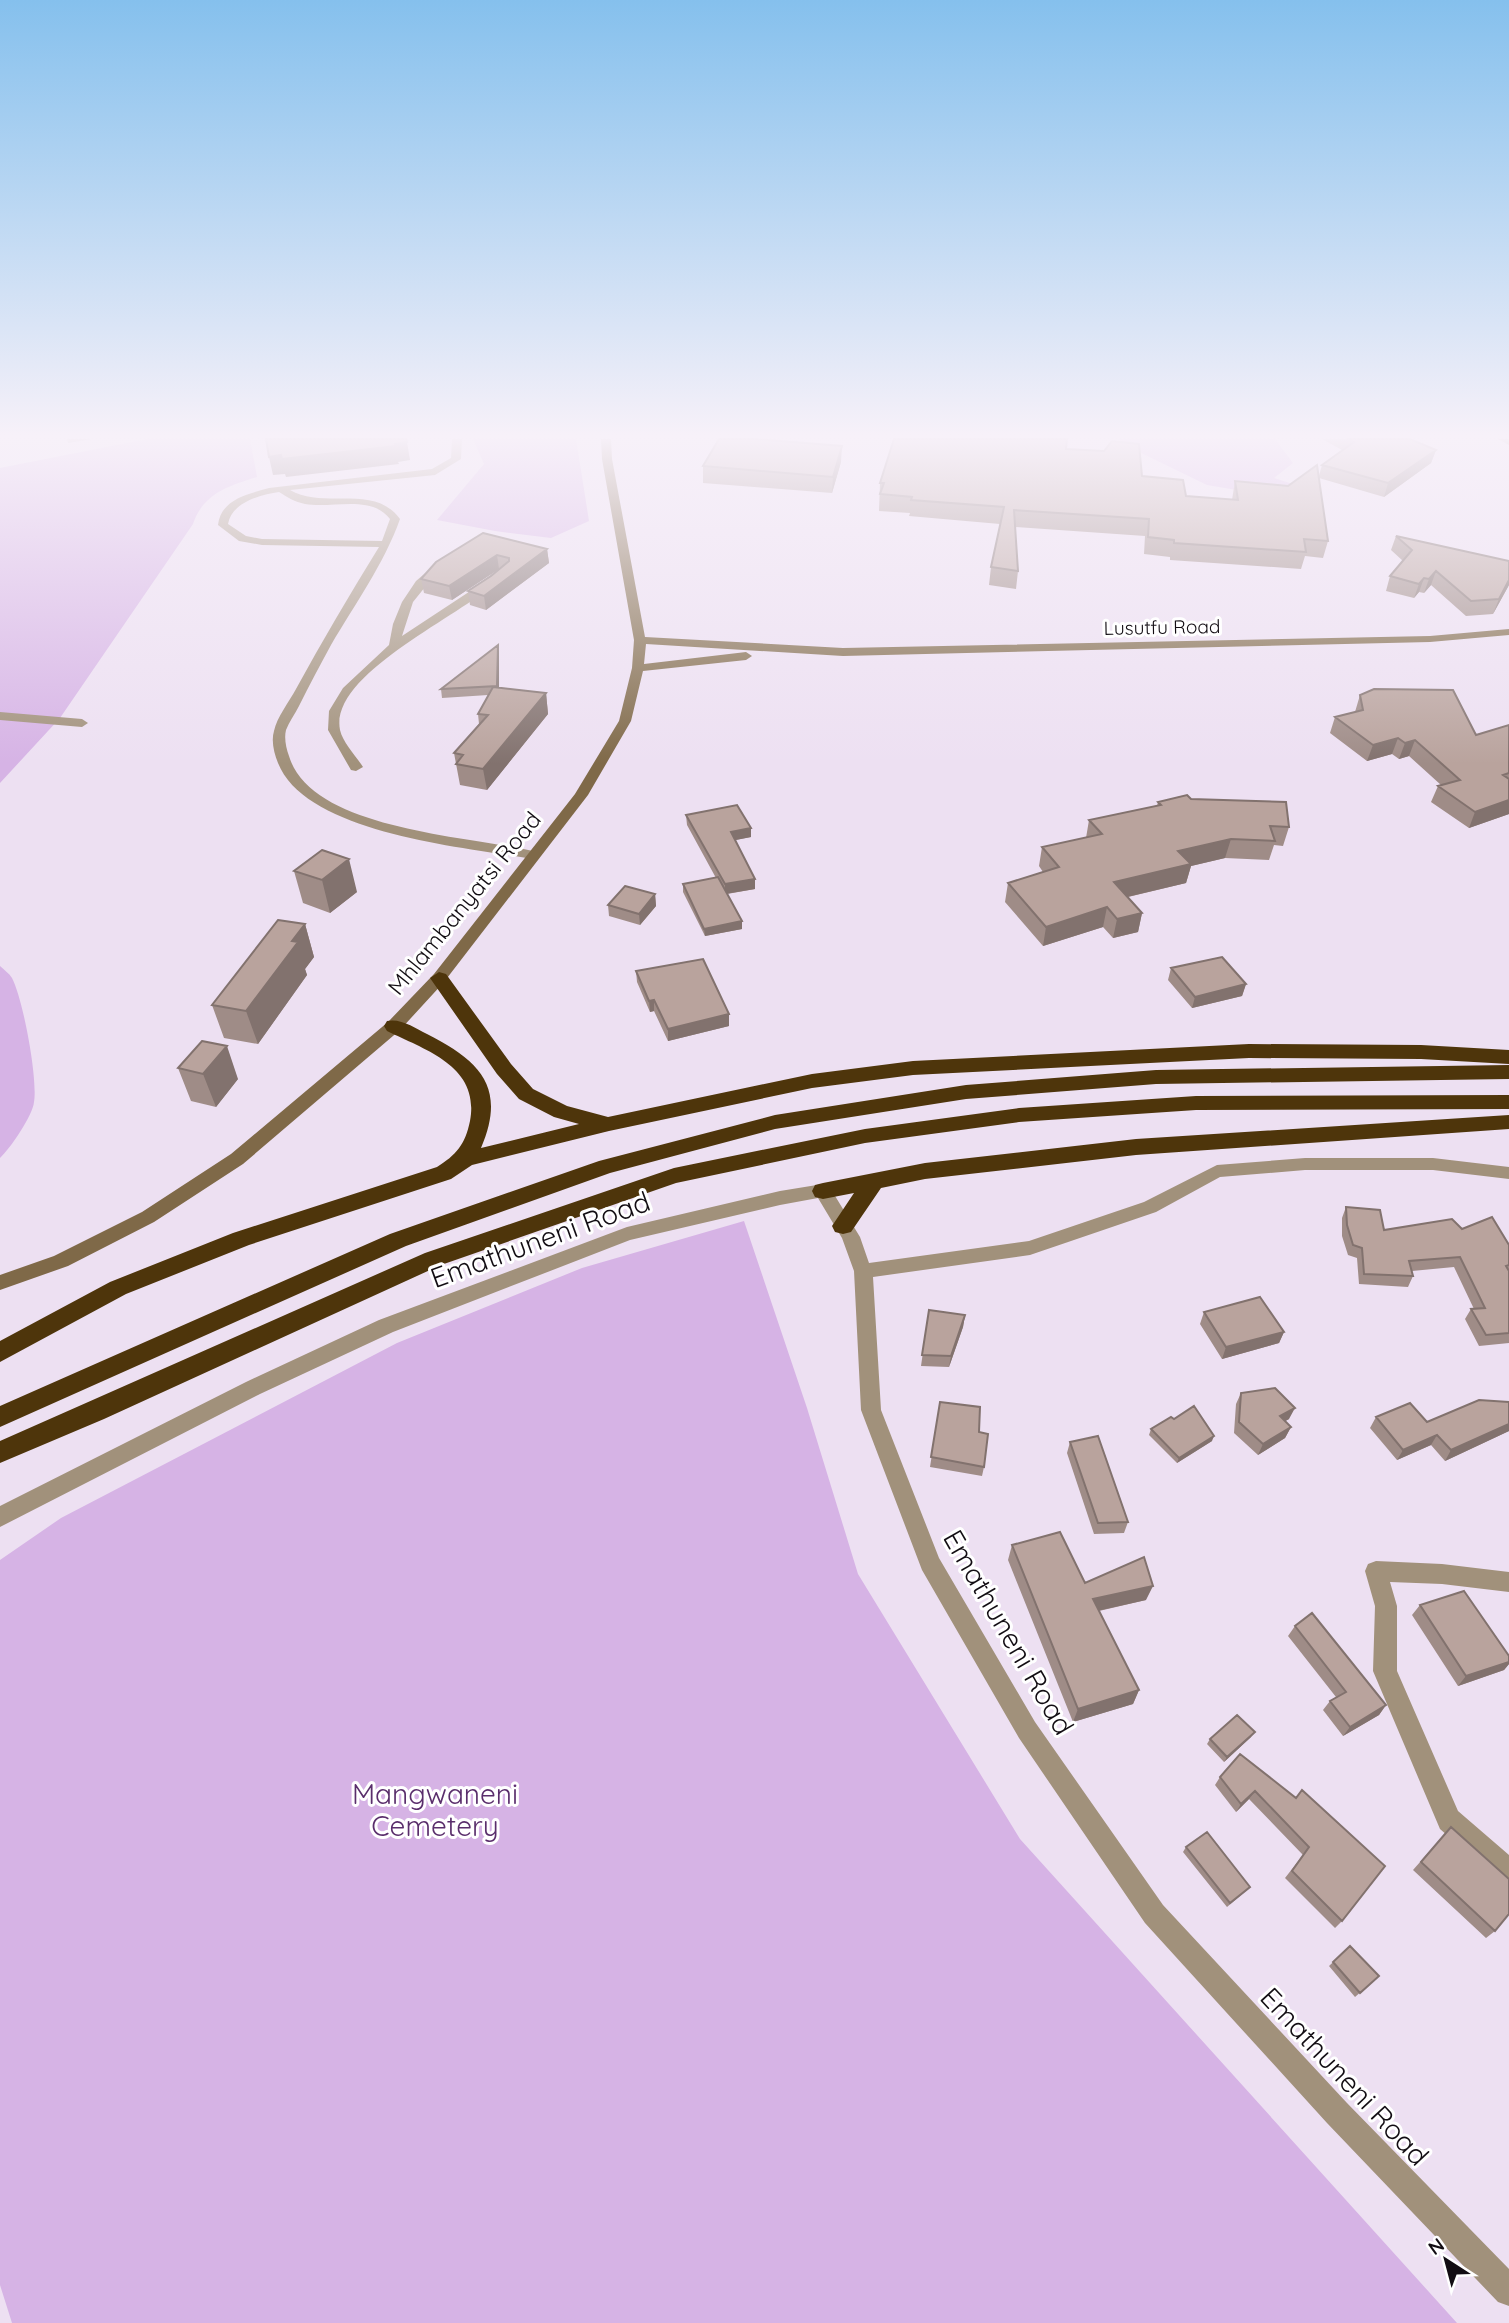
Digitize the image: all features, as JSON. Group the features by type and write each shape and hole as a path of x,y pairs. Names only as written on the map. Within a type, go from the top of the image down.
{"highway":[{"path":"439,978 504,1069 526,1094 561,1112 609,1124"},
{"path":"394,1026 449,1053 471,1070 481,1094 483,1120 466,1159"},
{"path":"0,1352 118,1288 241,1239 444,1173 466,1159 609,1124 812,1081 913,1068 1249,1051 1421,1052 1509,1057"},
{"path":"0,1417 398,1240 606,1166 775,1122 966,1092 1156,1077 1509,1072"},
{"path":"0,1452 95,1412 433,1259 674,1176 866,1136 1019,1115 1196,1103 1509,1102"},
{"path":"824,1191 938,1169 1136,1147 1509,1122"},
{"path":"843,1226 873,1182"}],"main road":[{"name":"Mhlambanyatsi Road","path":"0,1283 61,1261 148,1217 226,1166 394,1026 439,978 580,795 623,723 638,668 640,640 623,547"},
{"name":"Lusutfu Road","path":"638,668 701,659 816,651 1430,639 1509,632"},
{"name":"Lusutfu Road","path":"640,640 816,651"}],"street":[{"path":"384,547 324,647 280,730 278,744 282,762 312,797 344,812 385,827 532,855"},
{"path":"395,647 396,630 405,604 425,576 445,560"},
{"path":"356,767 334,730 336,712 346,689 379,658 504,573"},
{"path":"0,716 82,723"},
{"path":"863,1271 1030,1248 1150,1207 1217,1171 1305,1164 1433,1164 1509,1173"},
{"name":"Emathuneni Road","path":"0,1517 254,1388 386,1326 627,1234 779,1198 824,1191 851,1237 863,1271 872,1410 930,1563 1027,1730 1154,1914 1337,2113 1509,2291"},
{"path":"1509,1582 1442,1574 1376,1571 1386,1606 1385,1671 1449,1820 1509,1872"}],"green space":[{"path":"0,547 177,547 60,718 0,783"},
{"path":"0,966 12,978 21,1003 32,1058 35,1091 30,1115 0,1158"},
{"name":"Mangwaneni Cemetery","path":"744,1221 807,1408 858,1574 1020,1839 1457,2323 12,2323 0,2285 0,1560 61,1518 397,1343 582,1268"}],"building":[{"path":"460,547 547,549 484,596 468,591 491,576 509,561 509,558 497,555 449,586 421,579 436,562"},
{"path":"995,547 1016,547 1018,571 991,567"},
{"path":"1239,547 1305,547 1306,552"},
{"path":"1409,547 1448,547 1509,561 1509,580 1499,599 1471,601 1436,571 1429,579 1424,578 1419,584 1390,576 1412,550"},
{"path":"498,645 497,686 441,689"},
{"path":"493,687 546,693 483,769 456,764 463,755 454,753 488,715 478,714"},
{"path":"1374,689 1453,690 1476,735 1509,725 1509,773 1503,775 1509,779 1509,800 1475,812 1438,786 1460,780 1415,740 1405,743 1398,738 1373,745 1335,717 1363,710 1360,695"},
{"path":"1187,795 1191,799 1286,802 1289,827 1270,826 1275,841 1231,839 1178,851 1191,864 1114,882 1142,913 1117,919 1107,907 1046,927 1008,883 1059,867 1042,847 1102,834 1089,820 1161,805 1158,802"},
{"path":"737,805 751,828 731,832 755,879 725,884 686,815"},
{"path":"322,850 349,859 322,880 294,871"},
{"path":"718,877 742,921 704,929 683,884"},
{"path":"625,886 655,894 639,914 608,905"},
{"path":"278,920 305,924 292,941 298,942 246,1011 212,1005"},
{"path":"1222,957 1246,984 1195,997 1171,968"},
{"path":"703,959 729,1014 668,1029 654,1000 649,1001 636,971"},
{"path":"202,1041 227,1046 203,1074 178,1068"},
{"path":"1346,1207 1380,1210 1384,1230 1452,1219 1462,1229 1492,1217 1509,1245 1509,1265 1506,1266 1509,1271 1509,1333 1486,1335 1471,1309 1485,1308 1460,1257 1409,1261 1413,1276 1364,1274 1362,1248 1353,1245 1347,1225"},
{"path":"1260,1297 1284,1332 1226,1347 1204,1312"},
{"path":"929,1310 965,1315 951,1356 922,1355"},
{"path":"1275,1388 1295,1408 1280,1416 1291,1427 1263,1444 1239,1422 1241,1393"},
{"path":"1479,1400 1509,1402 1509,1424 1451,1450 1437,1435 1403,1450 1376,1417 1410,1403 1427,1422"},
{"path":"940,1402 980,1407 979,1432 988,1434 984,1467 931,1457"},
{"path":"1194,1406 1214,1436 1179,1458 1151,1429"},
{"path":"1098,1436 1128,1522 1098,1523 1070,1442"},
{"path":"1060,1532 1085,1583 1144,1557 1153,1586 1093,1599 1139,1690 1078,1709 1012,1545"},
{"path":"1464,1591 1509,1656 1509,1662 1466,1676 1420,1605"},
{"path":"1312,1613 1386,1705 1350,1727 1330,1701 1346,1692 1295,1626"},
{"path":"1237,1715 1255,1732 1227,1757 1210,1739"},
{"path":"1240,1754 1296,1798 1302,1790 1385,1866 1342,1921 1292,1871 1309,1847 1255,1791 1241,1804 1220,1777"},
{"path":"1451,1827 1509,1879 1509,1914 1495,1931 1421,1862"},
{"path":"1207,1832 1250,1887 1230,1903 1186,1847"},
{"path":"1350,1946 1379,1976 1360,1993 1333,1962"}]}
